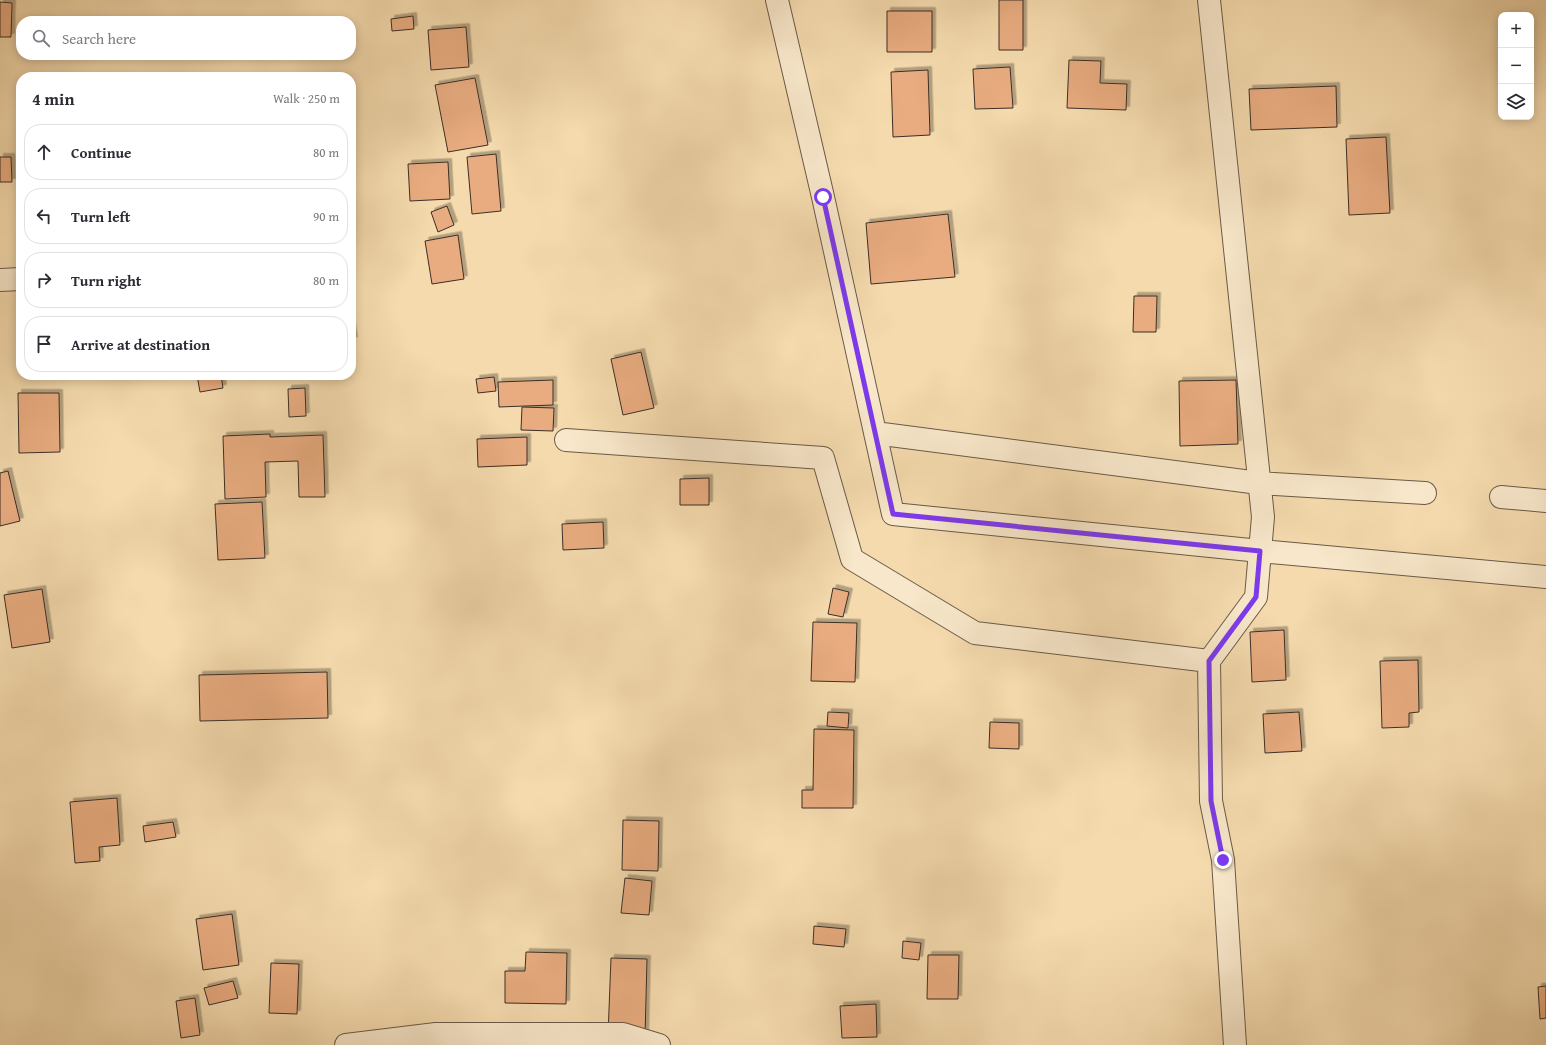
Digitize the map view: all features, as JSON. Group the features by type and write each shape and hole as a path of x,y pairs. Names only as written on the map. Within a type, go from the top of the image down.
{"street":[{"path":"777,0 823,197 893,514 1260,551 1546,577"},
{"path":"1209,0 1263,518 1256,597 1209,661 1211,801 1223,860 1235,1045"},
{"path":"0,280 16,279"},
{"path":"875,433 1259,483 1425,493"},
{"path":"566,440 823,458 852,559 975,632 1209,661"},
{"path":"1501,498 1546,501"},
{"path":"346,1045 436,1034 622,1034 658,1045"}],"building":[{"path":"999,0 1023,0 1023,50 999,50"},
{"path":"0,2 12,3 11,37 0,37"},
{"path":"887,11 932,11 932,52 887,52"},
{"path":"413,16 414,29 392,31 391,19"},
{"path":"466,27 469,67 431,70 428,30"},
{"path":"1069,60 1101,61 1100,83 1127,84 1126,110 1067,108"},
{"path":"1010,67 1013,108 975,109 973,69"},
{"path":"928,70 930,135 893,137 891,72"},
{"path":"475,78 488,145 448,152 435,85"},
{"path":"1336,86 1337,127 1251,130 1249,89"},
{"path":"1386,137 1390,213 1349,215 1346,139"},
{"path":"496,154 501,211 472,214 467,157"},
{"path":"0,157 11,157 12,182 0,182"},
{"path":"448,162 450,199 410,201 408,164"},
{"path":"447,206 454,225 438,232 431,212"},
{"path":"948,214 955,277 871,284 866,223"},
{"path":"458,235 464,279 432,284 425,241"},
{"path":"1134,296 1157,296 1156,332 1133,332"},
{"path":"641,352 654,408 623,415 611,359"},
{"path":"494,377 496,391 478,393 476,379"},
{"path":"198,380 222,380 223,388 200,392"},
{"path":"553,380 553,405 499,407 498,382"},
{"path":"1236,380 1238,444 1180,446 1179,381"},
{"path":"305,388 306,416 289,417 288,389"},
{"path":"18,393 59,393 60,452 19,453"},
{"path":"522,407 554,408 553,431 521,430"},
{"path":"270,434 270,437 323,435 325,497 299,497 298,461 265,462 266,497 225,499 223,436"},
{"path":"527,437 527,465 478,467 477,439"},
{"path":"8,471 20,521 0,526 0,473"},
{"path":"709,478 709,505 680,505 680,479"},
{"path":"262,502 265,558 218,560 215,504"},
{"path":"603,522 604,548 563,550 562,524"},
{"path":"833,588 849,592 843,617 828,614"},
{"path":"42,589 50,642 12,648 4,595"},
{"path":"813,622 857,623 855,682 811,681"},
{"path":"1284,630 1286,680 1252,682 1250,632"},
{"path":"1418,660 1419,712 1409,713 1409,727 1382,728 1380,661"},
{"path":"327,672 328,718 200,721 199,675"},
{"path":"828,712 849,713 848,728 827,726"},
{"path":"1299,712 1302,751 1265,753 1263,714"},
{"path":"990,722 1019,723 1019,749 989,748"},
{"path":"814,729 854,730 853,808 802,808 802,790 813,790"},
{"path":"117,798 120,845 99,847 100,861 75,863 70,802"},
{"path":"623,820 659,821 658,871 622,870"},
{"path":"173,822 176,837 145,842 143,826"},
{"path":"625,878 652,881 649,915 621,913"},
{"path":"232,914 239,965 203,970 196,919"},
{"path":"814,926 846,929 844,947 813,944"},
{"path":"903,941 921,943 919,960 902,958"},
{"path":"526,952 567,953 566,1004 505,1003 505,971 525,971"},
{"path":"928,955 959,955 958,999 927,999"},
{"path":"611,958 647,959 645,1037 608,1036"},
{"path":"271,963 299,964 297,1014 269,1013"},
{"path":"233,981 238,998 209,1005 204,988"},
{"path":"1546,986 1546,1018 1540,1019 1538,987"},
{"path":"195,998 200,1035 181,1038 176,1001"},
{"path":"876,1004 877,1037 842,1038 840,1006"}],"route":[{"path":"823,197 893,514 1260,551 1256,597 1209,661 1211,801 1223,860"}]}
